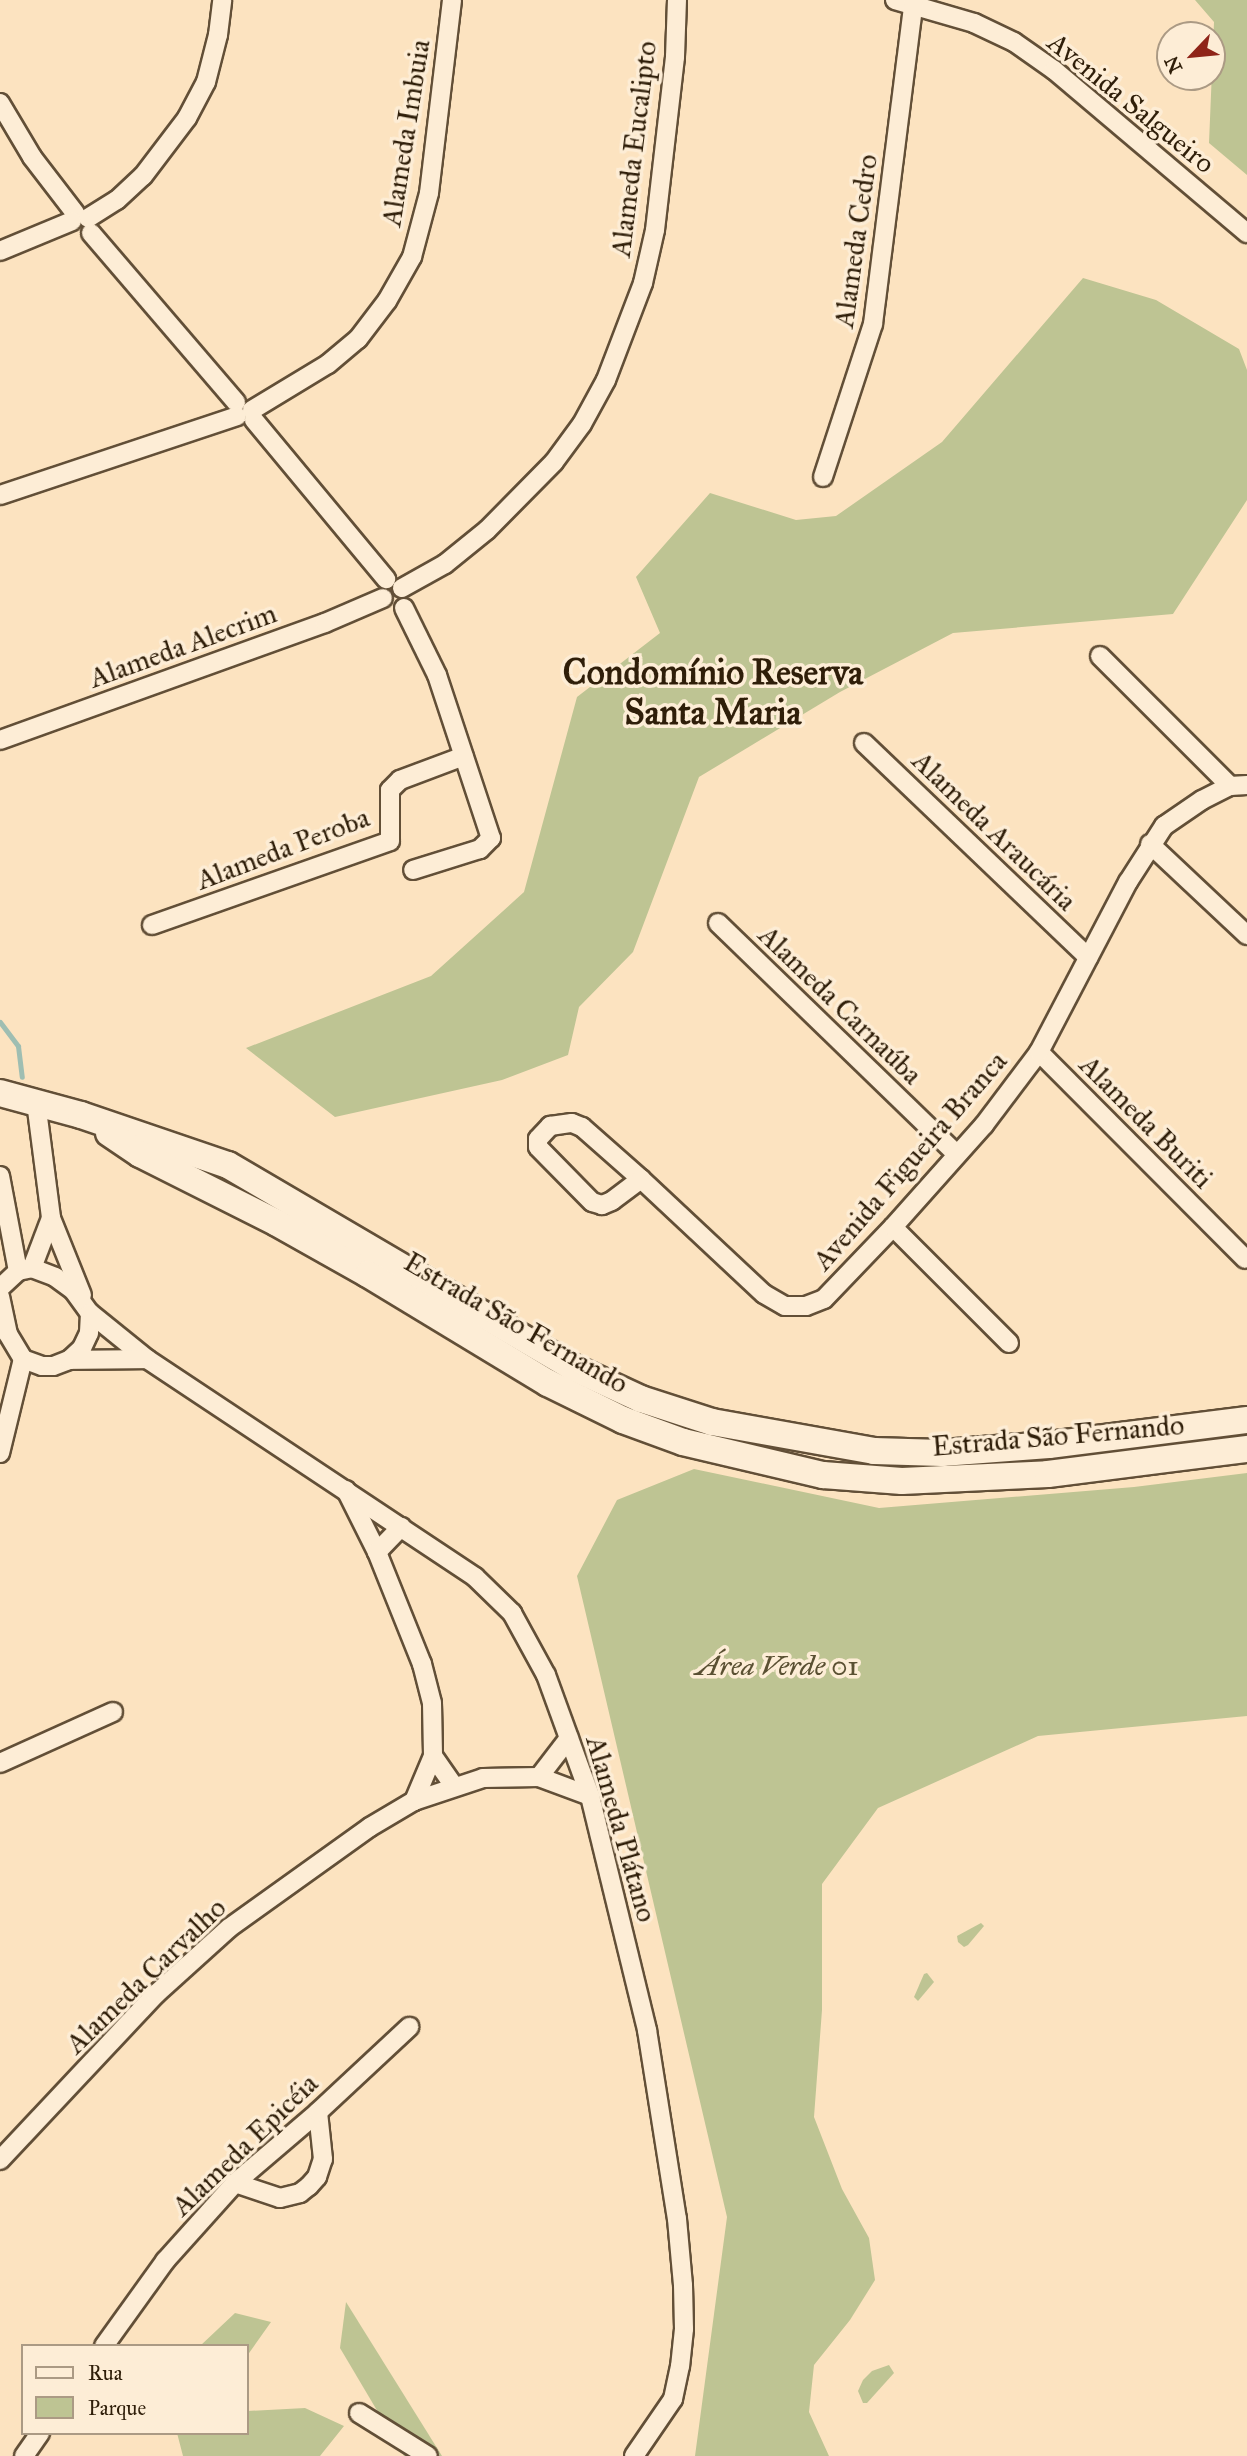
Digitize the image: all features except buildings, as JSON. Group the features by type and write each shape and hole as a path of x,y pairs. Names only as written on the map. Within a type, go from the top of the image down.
{"main road":[{"name":"Estrada São Fernando","path":"0,1093 81,1115 228,1164 572,1367 641,1399 712,1422 874,1451 942,1453 1049,1445 1247,1420"},
{"name":"Estrada São Fernando","path":"81,1115 140,1154 277,1223 368,1274 548,1383 623,1420 682,1442 822,1475 902,1481 1048,1475 1247,1449"}],"street":[{"path":"0,251 81,221 117,200 143,176 187,118 205,82 218,35 222,0"},
{"name":"Alameda Imbuia","path":"0,495 245,412 328,364 358,339 387,301 412,257 429,193 452,0"},
{"name":"Alameda Eucalipto","path":"402,588 445,564 487,530 554,462 582,424 606,380 643,283 655,230 675,57 677,0"},
{"name":"Avenida Salgueiro","path":"895,0 914,3 974,23 1014,42 1054,70 1247,233"},
{"name":"Alameda Cedro","path":"823,477 873,324 914,3"},
{"path":"0,103 32,157 81,221 386,579 395,579 402,588 407,599 404,608 437,675 491,838 480,849 413,870"},
{"path":"386,579 379,590 388,609 404,608"},
{"name":"Alameda Alecrim","path":"0,740 326,623 383,598"},
{"path":"1100,656 1239,785"},
{"name":"Alameda Araucária","path":"864,743 1088,957"},
{"name":"Alameda Peroba","path":"152,925 390,841 390,790 400,780 464,756"},
{"name":"Avenida Figueira Branca","path":"641,1179 611,1201 602,1205 592,1202 545,1156 538,1147 538,1139 550,1126 572,1123 582,1127 641,1179 764,1294 785,1306 806,1306 824,1299 984,1125 1039,1052 1150,844 1164,827 1183,812 1239,785"},
{"path":"1150,844 1247,935"},
{"name":"Alameda Carnaúba","path":"718,923 956,1154"},
{"name":"Alameda Buriti","path":"1039,1052 1245,1259"},
{"path":"36,1102 51,1218 88,1308 89,1333 82,1348 69,1360"},
{"path":"0,1176 25,1269"},
{"path":"0,1288 25,1269 51,1218"},
{"path":"893,1227 1009,1343"},
{"name":"Alameda Plátano","path":"25,1269 55,1277 148,1359 475,1577 512,1613 546,1675 590,1796 647,2030 668,2145 683,2285 684,2329 673,2399 634,2456"},
{"path":"0,1297 12,1349 0,1453"},
{"path":"12,1349 42,1366 69,1360 148,1359"},
{"path":"346,1490 377,1552 422,1664 432,1703 433,1756 414,1801"},
{"path":"377,1552 401,1527"},
{"path":"0,1763 113,1712"},
{"path":"539,1777 569,1738"},
{"path":"433,1756 454,1786"},
{"name":"Alameda Carvalho","path":"0,2160 156,1994 229,1928 310,1868 414,1801 454,1786 509,1775 539,1777 590,1796"},
{"name":"Alameda Epicéia","path":"105,2344 165,2261 235,2183 318,2112 409,2027"},
{"path":"235,2183 280,2198 300,2193 309,2186 317,2177 323,2159 318,2112"},
{"path":"359,2413 428,2456"},
{"path":"24,2456 39,2435"}],"green space":[{"path":"1195,0 1247,0 1247,175 1209,143 1211,91 1226,91 1226,21 1213,21"},
{"path":"1083,278 1156,300 1239,349 1247,370 1247,500 1173,614 953,633 840,692 699,777 633,952 579,1007 568,1055 502,1080 335,1117 246,1048 431,976 524,892 577,697 660,633 636,577 710,493 796,520 836,516 942,442"},
{"name":"Área Verde 01","path":"694,1469 879,1508 1134,1487 1247,1473 1247,1716 1038,1736 878,1808 822,1884 822,2010 814,2117 842,2189 869,2238 875,2280 850,2320 814,2365 809,2412 829,2456 695,2456 727,2217 577,1576 617,1500"},
{"path":"981,1923 984,1926 968,1945 964,1947 958,1942 957,1936"},
{"path":"927,1973 934,1982 918,2001 914,1997 924,1974"},
{"path":"346,2302 442,2456 404,2456 340,2348"},
{"path":"235,2313 271,2322 248,2355 248,2344 202,2344"},
{"path":"889,2365 894,2373 867,2403 863,2403 858,2391 863,2380 872,2371"},
{"path":"305,2408 344,2426 320,2456 183,2456 178,2435 248,2435 248,2411"}],"waterway":[{"path":"0,1022 18,1046 22,1077"}],"district":[{"name":"Condomínio Reserva Santa Maria","path":"713,693"}]}
